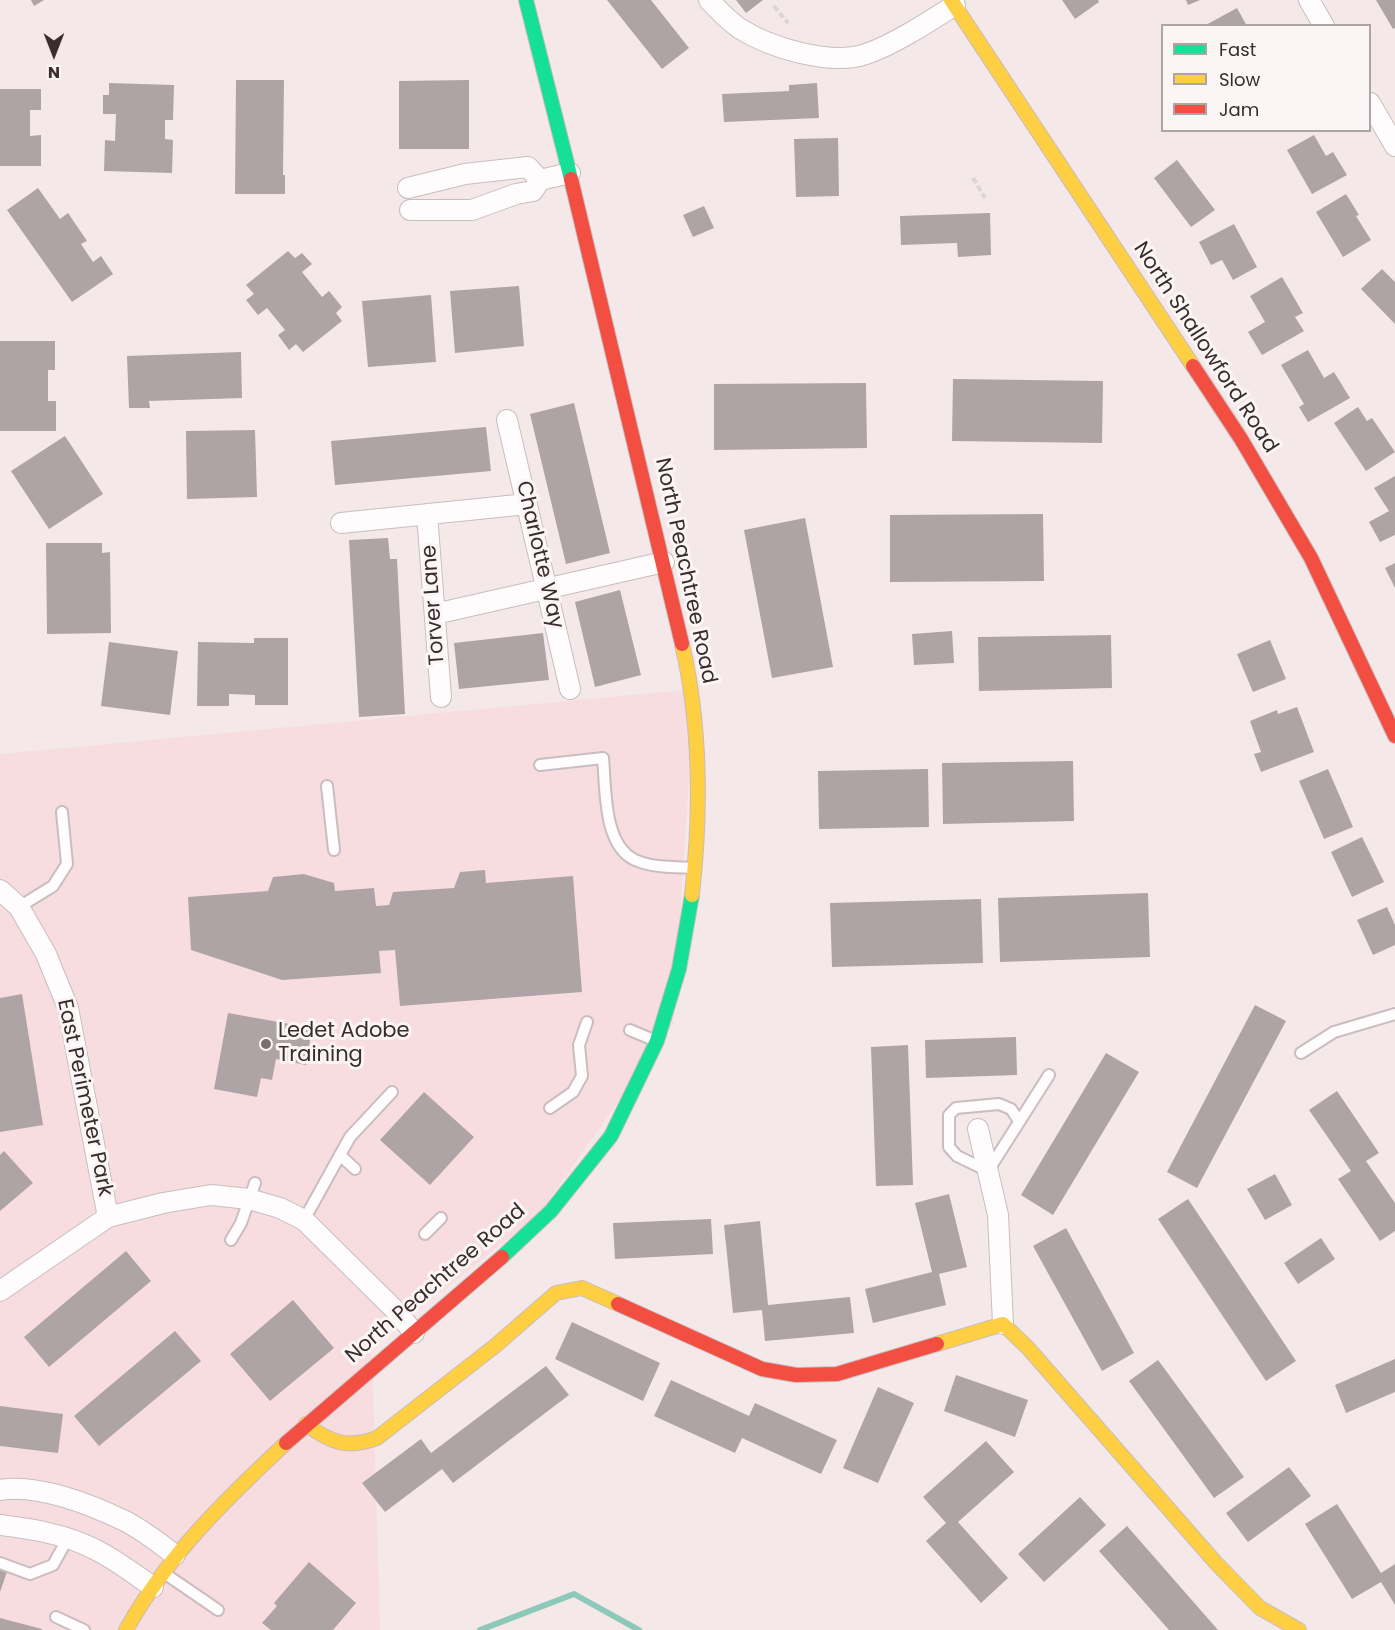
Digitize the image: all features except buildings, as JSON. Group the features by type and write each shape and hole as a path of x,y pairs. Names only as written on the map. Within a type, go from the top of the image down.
{"street":[{"name":"North Peachtree Road","path":"126,1630 175,1555 229,1496 306,1424 482,1277 550,1212 611,1136 657,1041 669,1007 686,938 695,868 699,779 688,669 570,173 526,0"},
{"path":"709,0 723,16 740,28 795,52 819,57 865,55 930,21 953,3"},
{"path":"1308,0 1323,24"},
{"name":"North Shallowford Road","path":"953,3 1241,439 1311,558 1395,736"},
{"path":"1371,106 1395,146"},
{"path":"410,210 465,174 528,167 540,180"},
{"path":"408,188 472,210 534,191 540,180 570,173"},
{"name":"Charlotte Way","path":"507,420 570,689"},
{"path":"341,523 527,504"},
{"name":"Torver Lane","path":"427,514 441,697"},
{"path":"435,614 664,562"},
{"name":"East Perimeter Park","path":"0,890 20,907 46,954 68,1008 108,1217"},
{"path":"978,1129 998,1215 1003,1324 1028,1348 1216,1563 1260,1608 1299,1630"},
{"path":"0,1291 108,1217 163,1203 252,1191 304,1220 397,1312 414,1333"},
{"path":"306,1424 316,1432 343,1445 362,1445 377,1438 495,1346 556,1293 582,1288 762,1368 796,1375 837,1374 1003,1324"},
{"path":"0,1490 18,1488 46,1493 100,1510 148,1534 175,1555"},
{"path":"0,1525 68,1538 158,1580"}],"lane":[{"path":"540,765 603,758 610,826 621,851 636,860 652,865 695,868"},
{"path":"327,786 334,850"},
{"path":"20,907 53,886 67,864 62,812"},
{"path":"1301,1053 1334,1032 1395,1014"},
{"path":"550,1108 573,1092 582,1076 579,1045 587,1022"},
{"path":"630,1030 657,1041"},
{"path":"1019,1121 1011,1109 999,1104 956,1108 949,1116 949,1148 957,1156 988,1171 1049,1075"},
{"path":"304,1220 350,1137 392,1092"},
{"path":"340,1155 355,1169"},
{"path":"231,1240 241,1223 252,1191"},
{"path":"425,1234 441,1218"},
{"path":"0,1563 30,1574 53,1565 68,1538"},
{"path":"158,1580 218,1610"},
{"path":"56,1617 84,1630"}],"path":[{"path":"774,6 788,23"},
{"path":"973,178 985,198"}],"shaded area":[{"path":"695,689 673,1024 539,1214 372,1347 380,1630 0,1630 0,754"}],"waterway":[{"path":"480,1630 574,1594 639,1630"}],"traffic: fast":[{"path":"526,0 571,179"},
{"path":"502,1257 551,1211 611,1136 657,1041 679,969 692,895"}],"traffic: slow":[{"path":"951,0 1193,366"},
{"path":"682,644 693,706 698,769 697,833 692,895"},
{"path":"306,1424 323,1436 340,1442 357,1443 377,1438 495,1346 556,1293 582,1288 618,1304"},
{"path":"937,1344 1003,1324 1028,1348 1216,1563 1260,1608 1299,1630"},
{"path":"126,1630 142,1603 198,1530 286,1443"}],"traffic: jam":[{"path":"571,179 682,644"},
{"path":"1193,366 1241,439 1311,558 1395,736"},
{"path":"286,1443 502,1257"},
{"path":"618,1304 762,1369 796,1375 837,1374 937,1344"}],"place":[{"name":"Ledet Adobe Training","path":"266,1044"}]}
